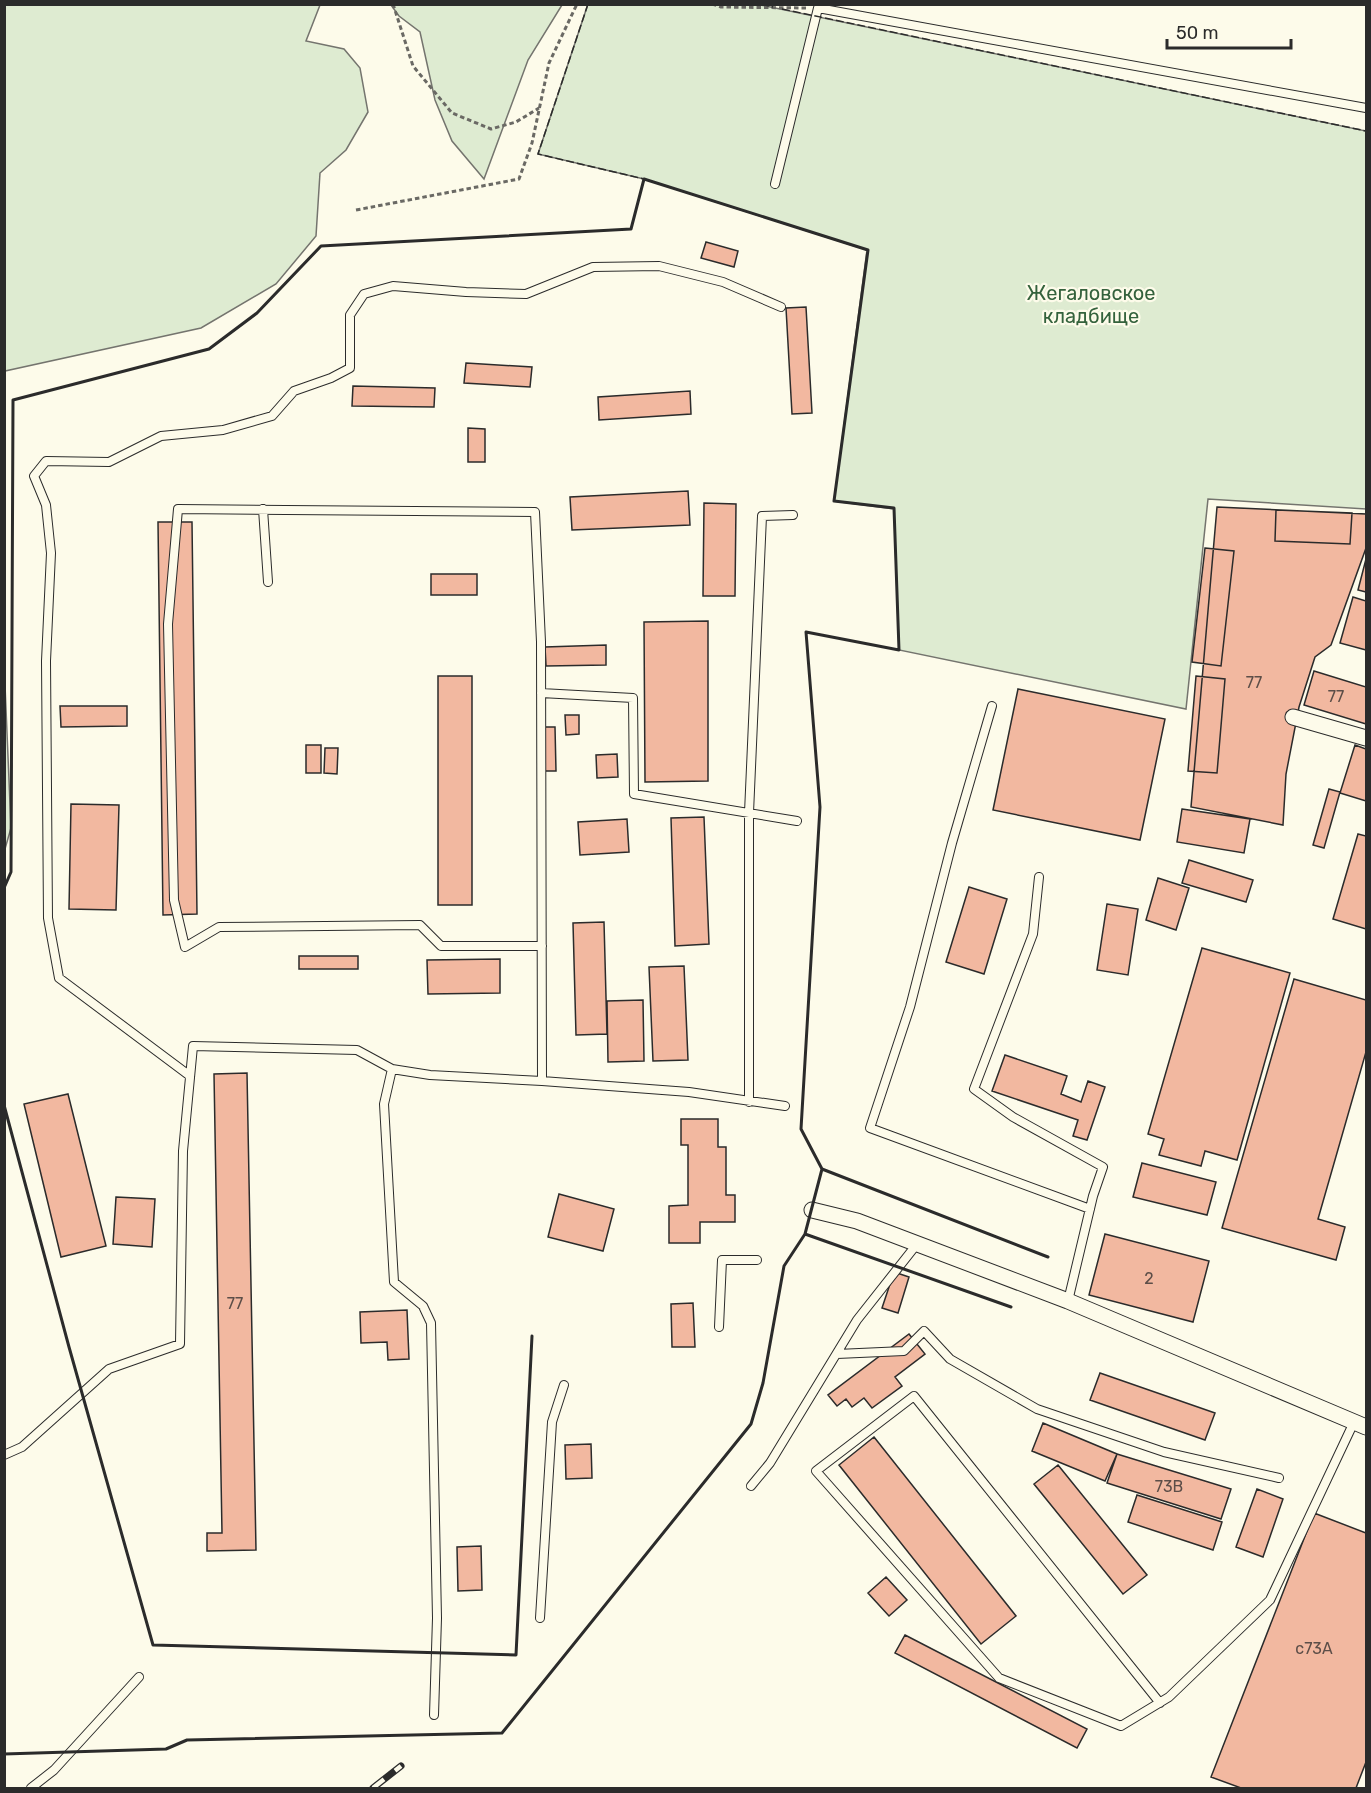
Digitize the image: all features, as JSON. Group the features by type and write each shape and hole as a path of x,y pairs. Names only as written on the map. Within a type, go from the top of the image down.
{"street":[{"path":"1293,717 1366,738"},
{"path":"812,1210 857,1221 1068,1301 1360,1425"}],"lane":[{"path":"775,184 818,8 1366,108"},
{"path":"190,1076 59,978 48,918 46,661 51,553 46,505 34,476 46,461 109,462 161,436 223,430 272,416 294,391 350,368 351,315 364,294 393,286 526,294 593,267 659,266 723,282 780,307"},
{"path":"542,946 441,946 420,925 219,927 185,948 174,900 168,624 178,509 535,512 541,642 540,693 542,946 542,1081"},
{"path":"263,509 268,582"},
{"path":"749,1102 749,813 762,516 793,515"},
{"path":"540,693 633,698 634,794 797,821"},
{"path":"992,706 952,843 910,1007 870,1128 1089,1209"},
{"path":"1039,877 1033,934 974,1089 1013,1117 1103,1167 1089,1209 1068,1301"},
{"path":"4,1455 22,1447 109,1369 180,1344 183,1151 193,1046 357,1050 392,1069 430,1075 689,1092 785,1106"},
{"path":"392,1069 384,1104 394,1282 423,1306 431,1323 437,1618 434,1715"},
{"path":"751,1486 770,1463 857,1320 917,1244"},
{"path":"719,1327 722,1260 757,1260"},
{"path":"837,1354 904,1351 924,1331 950,1359 1037,1409 1164,1452 1279,1478"},
{"path":"540,1617 552,1422 564,1385"},
{"path":"1160,1703 914,1396 816,1471 999,1677 1121,1726 1160,1703 1169,1697 1270,1600 1360,1425"},
{"path":"31,1788 54,1770 139,1677"}],"path":[{"path":"393,4 413,66 452,112 491,129 516,122 539,108"},
{"path":"356,210 519,179 532,143 549,63 577,4"},
{"path":"712,4 721,7 818,8"}],"green space":[{"path":"5,4 320,5 306,41 344,49 360,68 368,112 346,150 320,173 316,236 276,284 201,328 5,371"},
{"name":"Жегаловское кладбище","path":"588,4 761,5 1366,131 1366,509 1208,499 1186,709 899,650 894,509 834,501 867,250 644,179 538,154"},
{"path":"391,5 562,5 528,60 484,179 452,141 435,100 420,32 399,16"},
{"path":"4,661 11,828 5,849 4,849"}],"building":[{"path":"706,242 738,251 734,267 701,258"},
{"path":"806,307 812,413 792,414 786,308"},
{"path":"466,363 532,367 530,387 464,383"},
{"path":"353,386 435,388 434,407 352,406"},
{"path":"690,391 691,414 599,420 598,397"},
{"path":"468,428 485,429 485,462 468,462"},
{"path":"688,491 690,525 572,530 570,497"},
{"path":"704,503 736,504 735,596 703,596"},
{"path":"1217,507 1366,514 1366,548 1331,645 1315,657 1299,707 1286,774 1283,825 1191,807"},
{"path":"1276,510 1352,513 1350,544 1275,541"},
{"path":"158,522 192,522 197,914 163,915"},
{"path":"1205,548 1234,551 1221,666 1192,662"},
{"path":"1366,559 1366,592 1358,590"},
{"path":"431,574 477,574 477,595 431,595"},
{"path":"1353,597 1366,601 1366,650 1340,643"},
{"path":"708,621 708,781 645,782 644,622"},
{"path":"606,645 606,665 546,666 545,647"},
{"path":"1314,671 1366,687 1366,724 1304,705"},
{"path":"438,676 472,676 472,905 438,905"},
{"path":"1196,676 1225,679 1217,773 1188,771"},
{"path":"1018,689 1165,719 1140,840 993,810"},
{"path":"60,706 127,706 127,726 61,727"},
{"path":"565,715 579,715 579,734 566,735"},
{"path":"539,727 555,727 556,771 539,771"},
{"path":"306,745 321,745 321,773 306,773"},
{"path":"1355,745 1366,749 1366,801 1340,793"},
{"path":"325,748 338,748 337,774 324,773"},
{"path":"617,754 618,777 597,778 596,755"},
{"path":"1329,789 1340,792 1324,848 1313,845"},
{"path":"71,804 119,805 116,910 69,909"},
{"path":"1182,809 1250,819 1244,853 1177,842"},
{"path":"704,817 709,944 675,946 671,818"},
{"path":"627,819 629,852 580,855 578,822"},
{"path":"1358,834 1366,836 1366,929 1333,919"},
{"path":"1189,860 1253,880 1246,902 1182,883"},
{"path":"1158,878 1189,888 1176,930 1146,920"},
{"path":"969,887 1007,899 984,974 946,962"},
{"path":"1107,904 1138,909 1128,975 1097,970"},
{"path":"604,922 607,1034 576,1035 573,923"},
{"path":"1202,948 1290,973 1237,1160 1205,1151 1201,1166 1159,1155 1164,1139 1148,1134"},
{"path":"299,956 358,956 358,969 299,969"},
{"path":"500,959 500,993 428,994 427,960"},
{"path":"684,966 688,1060 653,1061 649,967"},
{"path":"1294,979 1366,1000 1366,1052 1318,1219 1345,1227 1336,1260 1222,1228"},
{"path":"643,1000 644,1061 608,1062 607,1001"},
{"path":"1005,1055 1067,1076 1061,1094 1081,1102 1088,1081 1105,1087 1087,1140 1073,1136 1078,1120 992,1091"},
{"path":"247,1073 256,1550 207,1551 207,1533 222,1533 214,1074"},
{"path":"68,1094 106,1246 61,1257 24,1104"},
{"path":"681,1119 718,1119 718,1147 726,1147 726,1195 735,1195 735,1222 700,1222 700,1243 669,1243 669,1206 688,1205 688,1145 681,1145"},
{"path":"1142,1163 1216,1182 1207,1215 1133,1197"},
{"path":"559,1194 614,1209 603,1251 548,1237"},
{"path":"116,1197 155,1199 152,1247 113,1244"},
{"path":"1105,1234 1209,1261 1193,1322 1089,1295"},
{"path":"894,1272 909,1277 898,1313 882,1308"},
{"path":"693,1303 695,1347 672,1347 671,1304"},
{"path":"407,1310 409,1359 388,1360 387,1342 361,1343 360,1312"},
{"path":"909,1334 925,1354 895,1377 902,1386 872,1408 864,1398 852,1407 846,1399 837,1406 828,1395"},
{"path":"1100,1373 1215,1413 1205,1440 1090,1400"},
{"path":"1043,1423 1117,1454 1105,1481 1032,1451"},
{"path":"874,1437 1016,1616 981,1644 839,1465"},
{"path":"591,1444 592,1478 566,1479 565,1445"},
{"path":"1117,1454 1231,1489 1221,1519 1107,1483"},
{"path":"1058,1465 1147,1575 1123,1594 1034,1484"},
{"path":"1257,1489 1283,1499 1263,1557 1236,1547"},
{"path":"1137,1495 1222,1522 1213,1550 1128,1522"},
{"path":"1314,1513 1366,1533 1366,1762 1356,1788 1241,1788 1211,1777"},
{"path":"481,1546 482,1590 458,1591 457,1547"},
{"path":"886,1577 907,1600 889,1616 868,1593"},
{"path":"905,1635 1087,1729 1077,1748 895,1653"}],"railway":[{"path":"373,1788 401,1766"}],"fence":[{"path":"588,4 538,154 644,179"},
{"path":"761,4 773,7"},
{"path":"782,9 1366,131"}],"wall":[{"path":"4,888 11,872 13,400 209,349 257,313 321,246 631,229 644,179 868,250 834,501 894,508 899,650 806,632 820,807 801,1129 822,1169 1048,1257"},
{"path":"4,1105 153,1645 516,1655 532,1336"},
{"path":"805,1234 822,1169"},
{"path":"4,1754 166,1749 187,1740 502,1733 751,1424 763,1383 784,1266 805,1234 1011,1307"}]}
